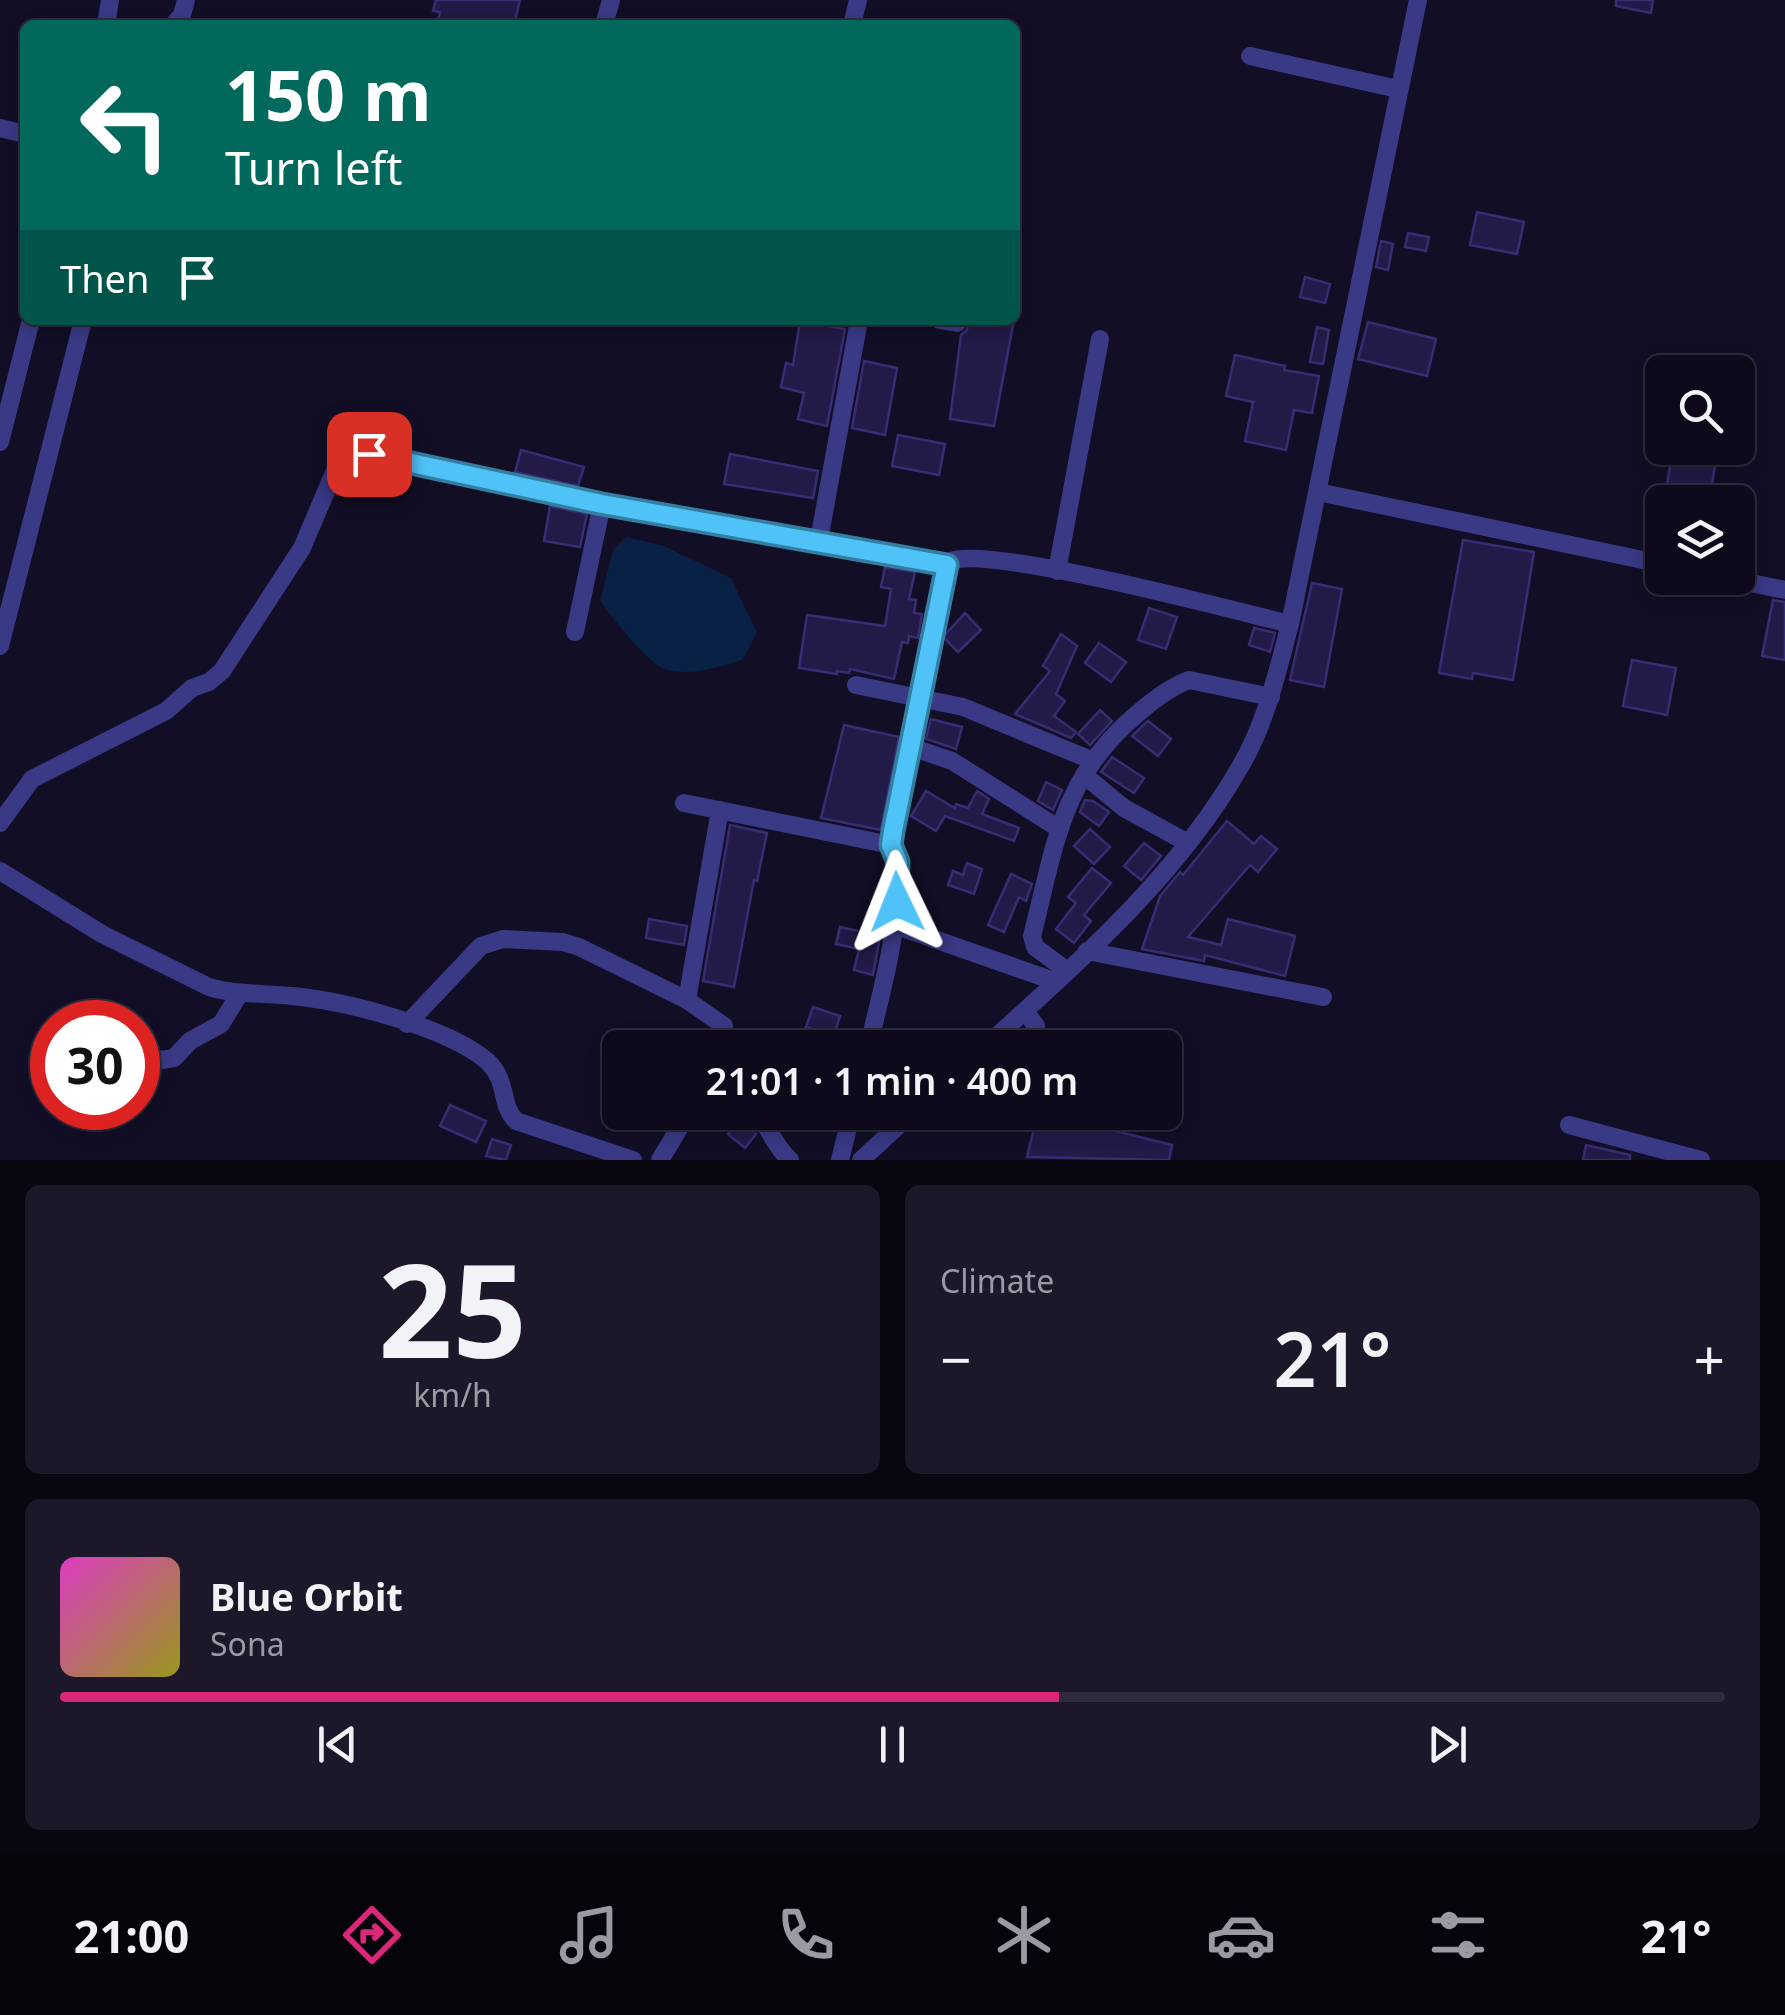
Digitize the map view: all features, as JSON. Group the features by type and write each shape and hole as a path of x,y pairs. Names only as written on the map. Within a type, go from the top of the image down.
{"street":[{"path":"1004,1030 1154,885 1188,843 1240,768 1271,697 1318,492 1418,0"},
{"path":"1250,56 1398,89"},
{"path":"0,442 30,325"},
{"path":"0,646 82,325"},
{"path":"819,540 859,325"},
{"path":"1057,571 1100,339"},
{"path":"0,823 32,779 166,712 192,688 210,682 222,672 302,548 340,462 349,453 602,504 947,565 968,557 1057,571 1290,624"},
{"path":"1318,492 1645,560"},
{"path":"575,632 602,504"},
{"path":"872,1030 894,925 899,872 891,845 947,565"},
{"path":"1755,584 1785,590"},
{"path":"1060,976 1035,947 1032,936 1058,828 1088,767 1110,737 1147,706 1189,680 1271,697"},
{"path":"856,684 921,696 988,715 1088,767 1124,808 1188,843"},
{"path":"911,747 952,761 1058,828"},
{"path":"684,804 891,845"},
{"path":"688,1000 720,810"},
{"path":"0,872 102,934 209,987 294,996 446,1036 490,1064 503,1081 508,1111 516,1121 633,1160"},
{"path":"894,925 1060,976"},
{"path":"407,1024 481,946 503,939 563,942 579,947 688,1000 724,1030"},
{"path":"1086,951 1324,997"},
{"path":"160,1060 174,1058 190,1041 221,1024 240,993"},
{"path":"1025,1011 1036,1030"},
{"path":"1569,1125 1700,1160"},
{"path":"660,1160 678,1130"},
{"path":"769,1130 778,1150 790,1160"},
{"path":"840,1160 848,1130"},
{"path":"861,1160 894,1130"}],"water":[{"path":"626,537 664,546 731,578 757,633 742,660 704,670 674,671 658,665 640,649 600,601 613,550"}],"building":[{"path":"436,0 520,0 515,20 438,20 440,12 433,11"},
{"path":"1616,0 1653,0 1651,13 1616,6"},
{"path":"1477,212 1524,222 1517,254 1470,245"},
{"path":"1408,233 1429,237 1426,251 1405,247"},
{"path":"1381,241 1393,244 1388,270 1376,267"},
{"path":"1305,277 1330,284 1325,303 1300,297"},
{"path":"1368,322 1436,339 1427,376 1358,359"},
{"path":"799,325 845,329 827,426 798,419 804,393 781,387 786,363 793,365"},
{"path":"968,325 1013,325 994,426 950,419 961,335"},
{"path":"1317,327 1329,330 1323,364 1310,362"},
{"path":"1235,355 1319,376 1312,413 1294,410 1286,450 1245,441 1253,402 1226,396"},
{"path":"864,361 897,368 885,435 852,428"},
{"path":"898,435 945,444 939,475 892,466"},
{"path":"521,450 584,467 578,486 515,472"},
{"path":"730,454 818,471 813,498 724,484"},
{"path":"1670,465 1715,465 1712,485 1667,485"},
{"path":"550,506 587,514 580,547 544,541"},
{"path":"1463,540 1534,552 1513,680 1473,673 1472,679 1439,673"},
{"path":"885,567 915,572 909,599 916,600 914,613 922,614 918,638 909,636 908,643 902,642 894,679 850,669 849,673 837,674 799,668 807,615 885,626 891,589 881,587"},
{"path":"1312,583 1342,589 1324,687 1290,680"},
{"path":"1773,600 1785,602 1785,660 1762,656"},
{"path":"1149,608 1177,617 1166,649 1138,640"},
{"path":"965,613 981,630 958,652 943,637"},
{"path":"1254,628 1275,633 1270,652 1249,645"},
{"path":"1061,634 1077,646 1056,694 1065,701 1054,716 1076,732 1071,738 1015,714 1050,671 1043,666"},
{"path":"1099,643 1126,662 1111,682 1085,663"},
{"path":"1632,660 1676,668 1667,715 1623,706"},
{"path":"1100,710 1112,721 1090,745 1078,734"},
{"path":"931,719 962,727 956,749 926,739"},
{"path":"1148,721 1171,739 1158,756 1132,736"},
{"path":"844,725 899,737 881,830 821,818"},
{"path":"1112,757 1144,778 1134,793 1101,772"},
{"path":"1046,782 1062,790 1053,810 1038,801"},
{"path":"926,791 955,808 956,804 968,808 977,791 989,799 982,814 1019,828 1014,841 945,816 936,831 911,816"},
{"path":"1085,800 1109,812 1099,826 1080,812"},
{"path":"1227,821 1254,844 1261,836 1277,849 1258,872 1250,865 1188,937 1221,945 1228,919 1295,936 1285,976 1205,955 1204,961 1142,949 1160,896 1180,872 1183,875"},
{"path":"730,825 767,833 734,987 703,981"},
{"path":"1090,829 1110,847 1094,864 1074,846"},
{"path":"1144,843 1161,856 1141,880 1124,866"},
{"path":"967,863 982,869 974,894 948,885 953,871 963,875"},
{"path":"1092,868 1111,883 1084,915 1091,921 1074,943 1056,929 1076,903 1068,897"},
{"path":"1011,874 1032,884 1026,901 1019,897 1004,932 988,925"},
{"path":"649,919 687,926 684,945 646,938"},
{"path":"840,927 880,936 873,975 854,970 859,949 836,944"},
{"path":"813,1007 840,1016 836,1030 806,1027"},
{"path":"450,1105 486,1121 476,1142 440,1126"},
{"path":"731,1130 753,1130 756,1134 745,1148 728,1134"},
{"path":"1034,1130 1112,1130 1172,1145 1169,1160 1027,1157"},
{"path":"492,1139 511,1145 506,1160 486,1156"},
{"path":"1586,1145 1630,1155 1630,1160 1583,1160"}],"route":[{"path":"369,454 602,504 947,565 893,831 891,845 898,862 897,902"}]}
